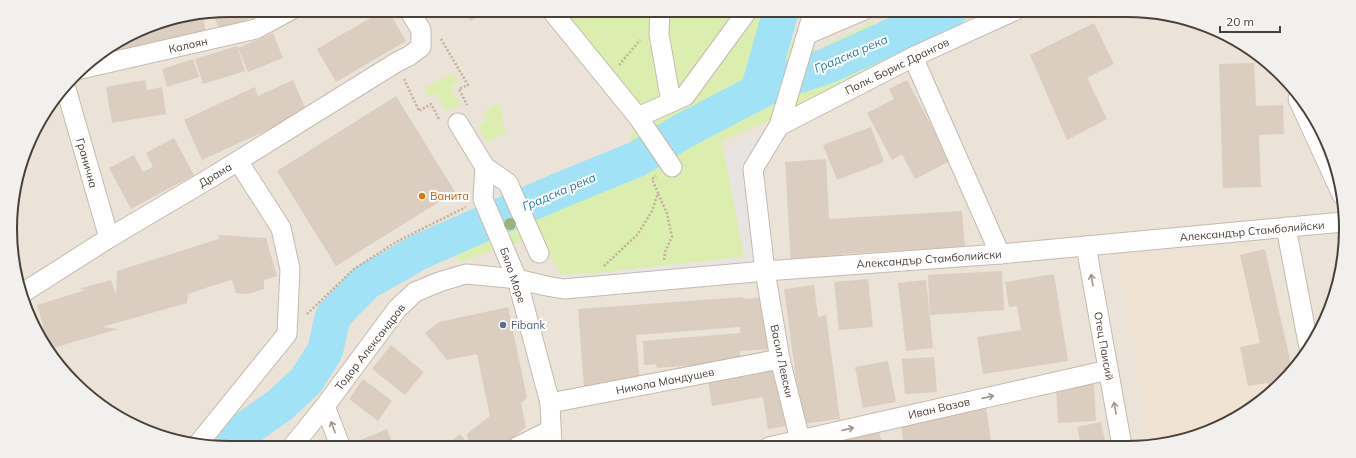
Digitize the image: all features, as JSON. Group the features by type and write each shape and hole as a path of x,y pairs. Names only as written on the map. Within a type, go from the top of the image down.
{"street":[{"name":"Калоян","path":"94,66 256,29 278,17"},
{"name":"Драма","path":"26,291 109,238 238,161 421,47 421,30 413,17"},
{"path":"557,17 638,117 672,167"},
{"path":"660,17 659,34 672,102"},
{"path":"638,117 685,96 743,17"},
{"name":"Васил Левски","path":"801,441 780,359 765,272 753,169 779,126 812,17"},
{"path":"808,34 848,17"},
{"name":"Полк. Борис Дрангов","path":"779,126 913,57 1001,17"},
{"path":"913,57 1000,254"},
{"name":"Гранична","path":"67,92 109,238"},
{"path":"1308,118 1330,169"},
{"path":"458,123 485,167 508,183 536,245"},
{"path":"202,439 287,334 290,269 281,228 238,161"},
{"path":"483,199 485,167"},
{"name":"Бяло Море","path":"483,199 517,279 550,403 552,439"},
{"name":"Александър Стамболийски","path":"517,279 564,289 1000,254 1339,222"},
{"path":"1286,227 1308,340"},
{"name":"Отец Паисий","path":"1086,246 1121,441"},
{"name":"Тодор Александров","path":"297,441 325,406 397,309 415,292 439,282 466,274 517,279"},
{"name":"Никола Мандушев","path":"550,403 780,359"},
{"name":"Иван Вазов","path":"814,441 1108,370"},
{"path":"325,406 338,441"}],"path":[{"path":"608,80 658,17"},
{"path":"403,59 419,111 431,104 444,128 473,116 459,89 468,85 440,36"},
{"path":"664,266 665,252 672,237 667,212 652,179 672,167"},
{"path":"602,268 638,234 652,212 658,194"},
{"path":"287,334 354,269 396,242 483,199"}],"shaded area":[{"path":"215,17 1141,17 1182,24 1208,33 1233,45 1256,61 1286,89 1311,123 1323,148 1332,174 1339,215 1339,243 1332,284 1323,310 1311,335 1286,369 1267,388 1233,413 1208,425 1182,434 1141,441 215,441 174,434 148,425 123,413 111,405 79,379 53,347 45,335 33,310 24,284 17,243 17,215 24,174 33,148 45,123 53,111 79,79 100,61 123,45 148,33 174,24"},
{"path":"779,126 753,169 765,271 564,289 561,275 597,273 744,257 724,151"},
{"path":"1265,244 1291,363 1267,388 1233,413 1195,430 1149,440 1117,255"}],"green space":[{"path":"557,17 794,17 788,41 817,50 873,21 889,68 722,141 744,257 597,273 561,275 545,247 533,238 460,262 439,230 458,220 532,194 628,146 638,117"},
{"path":"454,73 458,82 450,87 461,105 446,111 437,93 428,97 424,88"},
{"path":"498,103 503,115 502,124 507,131 487,143 478,127 486,119 484,112"}],"building":[{"path":"215,17 252,18 219,29"},
{"path":"253,17 267,17 268,21 255,25"},
{"path":"372,17 392,17 406,41 336,82 317,49"},
{"path":"467,17 477,17 470,21"},
{"path":"204,19 206,35 110,54 123,45 148,33 188,21"},
{"path":"1094,23 1114,64 1087,78 1107,119 1067,140 1030,55"},
{"path":"273,33 283,58 248,72 238,48"},
{"path":"237,46 245,71 203,84 195,59"},
{"path":"193,59 199,77 167,87 162,69"},
{"path":"1254,63 1256,106 1283,105 1284,134 1259,135 1261,187 1223,188 1219,64"},
{"path":"145,80 147,90 162,87 166,114 112,123 106,87"},
{"path":"293,80 307,112 202,160 184,120 255,87 258,96"},
{"path":"907,80 950,161 915,179 902,154 892,160 867,113 894,99 889,89"},
{"path":"396,96 455,192 336,266 277,171"},
{"path":"871,127 884,162 837,180 823,145"},
{"path":"174,138 194,175 131,209 109,168 134,155 143,172 153,167 146,153"},
{"path":"826,159 829,219 962,211 965,247 842,254 842,262 791,266 785,162"},
{"path":"218,235 266,238 277,276 264,280 264,289 248,294 236,293 232,280 205,288 188,294 187,303 102,327 118,329 54,348 47,337 37,305 86,290 79,289 111,280 116,295 117,271 219,239"},
{"path":"1265,249 1291,363 1269,387 1268,383 1248,386 1240,347 1260,343 1240,255"},
{"path":"1002,271 1004,310 930,315 928,275"},
{"path":"1054,274 1068,361 983,374 977,337 1021,330 1017,306 1009,307 1005,282"},
{"path":"868,279 873,327 839,330 834,282"},
{"path":"926,280 933,348 906,351 898,283"},
{"path":"814,285 818,317 826,315 840,419 802,424 784,289"},
{"path":"743,297 743,299 768,297 772,349 740,351 741,362 657,368 656,364 644,365 643,341 740,333 740,327 636,335 640,384 584,388 578,309"},
{"path":"508,307 527,398 521,403 526,427 509,441 468,441 467,434 490,416 477,354 447,360 425,333 439,322"},
{"path":"391,345 424,372 405,395 372,369"},
{"path":"934,357 937,392 905,394 902,359"},
{"path":"888,361 896,402 863,408 855,367"},
{"path":"776,368 786,426 768,429 763,397 712,406 708,379"},
{"path":"363,379 392,401 378,421 349,399"},
{"path":"1094,384 1096,421 1058,423 1056,386"},
{"path":"986,408 991,441 903,441 901,423"},
{"path":"1101,422 1105,441 1080,441 1077,427"},
{"path":"876,424 882,441 847,441 845,434"},
{"path":"387,429 391,441 358,441"},
{"path":"460,434 466,441 452,441"}],"waterway":[{"path":"758,92 779,17"},
{"name":"Градска река","path":"237,441 246,429 280,405 306,381 325,351 333,316 366,282 419,252 556,192 637,159 683,131 773,84 829,65 935,17"}],"place":[{"name":"Ванита","path":"422,196"},
{"name":"Fibank","path":"503,325"}]}
